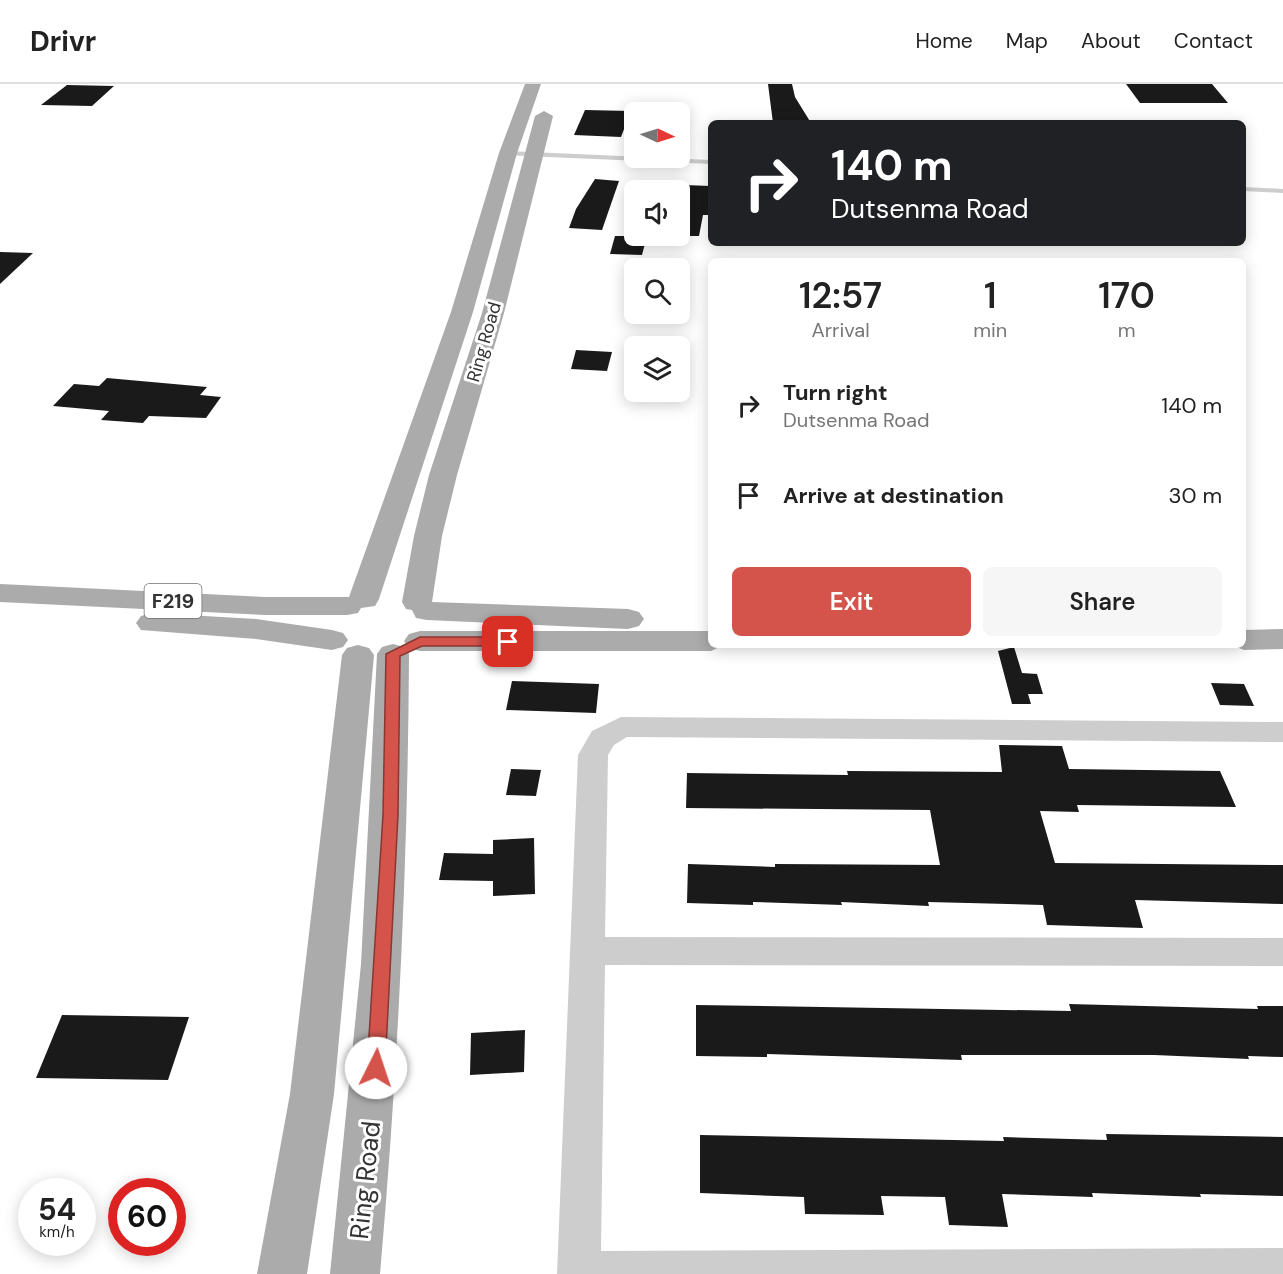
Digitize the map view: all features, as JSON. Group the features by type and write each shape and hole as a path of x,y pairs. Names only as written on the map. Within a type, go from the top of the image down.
{"main road":[{"path":"282,1274 312,1094 376,648 330,628 335,616 355,602 462,312 508,153 533,84"},
{"name":"Ring Road","path":"355,1274 374,1090 391,815 376,648 428,632 430,621 422,606 428,536 443,475 493,313 532,153 556,84"},
{"name":"F219","path":"0,593 265,606 355,602 383,595 401,596 422,606 592,619 708,618"},
{"name":"F219","path":"0,614 256,629 376,648 708,641"},
{"path":"1246,617 1283,617"},
{"path":"1246,640 1283,639"}],"street":[{"path":"1283,732 621,727 603,738 593,755 579,1273 1283,1269"},
{"path":"588,951 1283,952"}],"lane":[{"path":"508,153 708,162"},
{"path":"1246,189 1283,191"}],"building":[{"path":"768,84 792,84 795,97 809,120 773,120"},
{"path":"1126,84 1212,84 1228,103 1140,103"},
{"path":"67,85 114,86 92,106 41,105"},
{"path":"585,110 624,111 624,129 621,137 574,135"},
{"path":"595,179 619,181 602,230 569,228 576,209"},
{"path":"690,185 708,186 708,215 703,215 699,236 690,236"},
{"path":"615,236 624,236 624,246 644,246 642,255 610,254"},
{"path":"0,252 33,253 0,284"},
{"path":"576,350 612,352 607,371 571,369"},
{"path":"107,378 207,387 200,395 221,397 206,418 149,416 143,423 101,420 109,411 53,406 74,384 99,386"},
{"path":"1014,648 1022,673 1037,674 1043,694 1028,694 1031,704 1012,704 998,651"},
{"path":"512,681 599,684 596,713 506,710"},
{"path":"1211,683 1244,684 1254,706 1220,705"},
{"path":"999,745 1062,746 1069,769 1220,771 1236,807 1077,805 1079,812 1040,811 1055,863 1283,865 1283,904 1135,900 1143,928 1047,925 1043,905 928,902 929,906 841,902 842,905 753,902 753,905 687,903 688,864 775,867 775,864 940,865 930,810 686,808 687,773 848,775 847,771 1002,772"},
{"path":"511,769 541,770 536,796 506,795"},
{"path":"534,838 535,894 493,896 493,881 439,880 444,853 493,854 493,840"},
{"path":"1069,1004 1258,1009 1257,1006 1283,1006 1283,1057 1248,1056 1249,1059 1154,1055 961,1055 962,1060 767,1054 767,1057 696,1056 696,1005 1071,1011"},
{"path":"62,1015 189,1017 168,1080 36,1078"},
{"path":"525,1030 524,1072 470,1075 471,1033"},
{"path":"1106,1134 1283,1137 1283,1196 1200,1194 1201,1197 1092,1193 1093,1197 1002,1194 1008,1227 949,1225 945,1197 881,1196 884,1215 805,1214 804,1197 700,1193 700,1135 1004,1141 1003,1137 1107,1140"}],"route":[{"path":"376,1068 391,815 393,654 408,649 420,641 508,642"}]}
